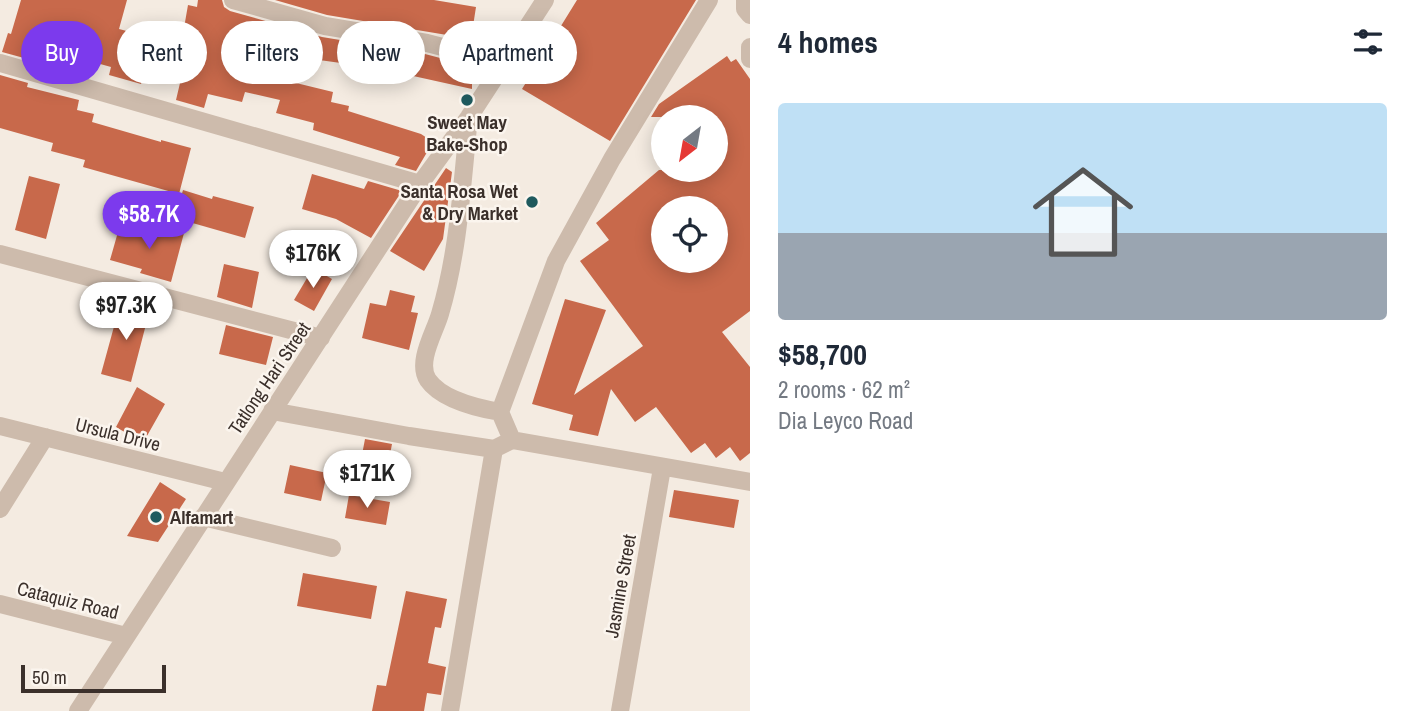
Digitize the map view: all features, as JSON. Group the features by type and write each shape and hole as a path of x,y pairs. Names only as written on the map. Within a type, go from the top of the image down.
{"street":[{"path":"236,0 325,26 439,46"},
{"name":"Tatlong Hari Street","path":"531,21 545,0"},
{"path":"512,440 500,412 556,261 612,159 709,0"},
{"path":"745,0 745,9 750,15"},
{"path":"750,47 750,59"},
{"path":"0,63 420,184"},
{"name":"Tatlong Hari Street","path":"78,711 420,184 490,84"},
{"path":"469,117 453,259 424,363 427,379 443,394 500,412"},
{"path":"0,254 321,338"},
{"path":"272,411 494,449 512,440 750,482"},
{"name":"Ursula Drive","path":"0,426 225,482"},
{"path":"0,509 45,437"},
{"path":"450,711 494,449"},
{"name":"Jasmine Street","path":"620,711 662,468"},
{"path":"203,517 332,548"},
{"name":"Cataquiz Road","path":"0,604 126,636"}],"building":[{"path":"21,0 127,0 121,21 117,21 117,77 109,75 111,67 103,65 103,21 21,21 21,57 2,52 8,33 11,34"},
{"path":"198,0 222,0 224,7 230,11 265,21 221,21 221,84 300,84 333,92 331,102 349,106 348,111 421,134 433,142 416,171 395,165 400,157 313,130 314,123 276,113 280,100 245,92 242,102 208,94 204,108 176,100 180,84 207,84 207,21 185,21 188,5 197,7"},
{"path":"275,0 434,0 476,7 474,21 439,21 439,34 425,31 425,21 363,21 327,15"},
{"path":"577,0 696,0 610,141 522,89 525,84 577,84 577,21 564,21"},
{"path":"323,37 337,39 337,62 323,60"},
{"path":"425,54 439,58 439,82 425,79"},
{"path":"727,56 731,62 736,59 750,79 750,311 722,332 750,367 750,453 740,461 730,447 716,458 705,443 691,453 656,407 635,422 611,389 598,436 569,430 573,415 532,404 565,299 606,310 574,395 643,346 580,261 609,240 596,223 651,177 651,182 728,182 728,105 658,105"},
{"path":"0,75 28,84 27,87 79,100 77,110 94,114 92,122 191,148 179,194 83,167 85,160 51,151 53,143 0,128"},
{"path":"449,84 472,84 472,89"},
{"path":"446,168 452,172 443,239 424,271 390,251"},
{"path":"312,174 364,189 368,181 402,191 371,238 336,219 302,209"},
{"path":"29,176 60,184 46,239 15,230"},
{"path":"183,190 254,207 245,238 175,218"},
{"path":"154,224 184,233 171,282 140,273 142,269 110,260 120,225 151,234"},
{"path":"224,264 259,272 252,308 217,297"},
{"path":"313,268 332,279 314,311 294,300"},
{"path":"390,290 415,296 411,312 418,313 409,350 362,338 370,303 386,306"},
{"path":"121,301 150,309 131,382 101,374"},
{"path":"226,325 273,337 266,365 219,354"},
{"path":"137,387 165,404 143,443 116,427"},
{"path":"365,439 392,444 388,465 361,460"},
{"path":"290,465 327,473 321,501 284,493"},
{"name":"Alfamart","path":"160,482 186,499 158,542 127,536"},
{"path":"674,490 739,500 734,528 669,517"},
{"path":"349,495 390,502 386,525 345,518"},
{"path":"303,573 377,586 371,619 297,606"},
{"path":"406,591 447,599 441,628 435,627 428,663 446,667 441,695 427,693 424,711 372,711 377,685 386,686"}],"place":[{"name":"Sweet May Bake-Shop","path":"467,100"},
{"name":"Santa Rosa Wet & Dry Market","path":"532,202"},
{"name":"Alfamart","path":"156,517"}]}
